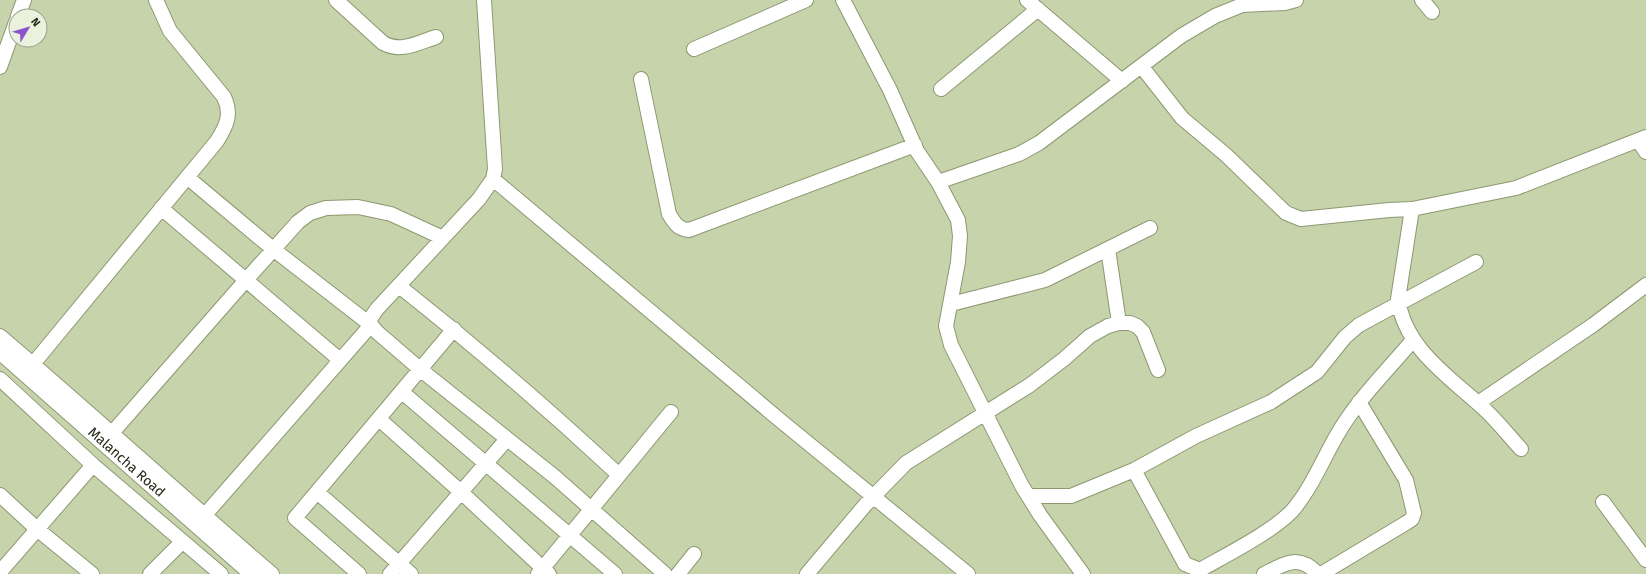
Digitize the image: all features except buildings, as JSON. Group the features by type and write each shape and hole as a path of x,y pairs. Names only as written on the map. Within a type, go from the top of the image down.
{"main road":[{"name":"Malancha Road","path":"0,350 254,574"}],"street":[{"path":"33,364 187,178 217,141 227,125 229,107 224,97 170,31 156,0"},
{"path":"336,0 383,43 392,48 401,49 436,37"},
{"path":"371,325 370,319 479,199 493,179 495,169 494,136 484,0"},
{"path":"694,49 806,0"},
{"path":"843,0 890,90 915,145 938,182 958,220 960,236 958,262 946,326 947,333 984,413 1028,496 1083,574"},
{"path":"1027,0 1122,81"},
{"path":"938,182 1019,154 1039,143 1142,67 1181,36 1225,11 1242,5 1285,3 1296,0"},
{"path":"1422,0 1432,12"},
{"path":"941,89 1038,9"},
{"path":"0,67 8,44"},
{"path":"1142,67 1182,118 1226,155 1286,213 1295,218 1309,219 1389,210 1412,209 1516,188 1642,139 1646,152"},
{"path":"641,79 670,214 674,223 680,229 689,230 915,145"},
{"path":"187,178 273,249 371,325 421,370 591,509 665,574"},
{"path":"493,179 873,497 968,574"},
{"path":"112,433 273,249 298,222 310,213 326,208 358,207 391,214 443,238"},
{"path":"161,208 340,360"},
{"path":"1412,209 1401,273 1398,304 1400,312 1413,340 1449,378 1478,403 1521,449"},
{"path":"951,304 1045,280 1150,228"},
{"path":"1108,249 1119,323"},
{"path":"1028,496 1071,496 1134,470 1196,436 1271,402 1317,372 1345,337 1359,325 1476,262"},
{"path":"399,286 454,329 558,418 619,474"},
{"path":"1478,403 1593,325 1646,286"},
{"path":"807,574 873,497 906,463 1030,385 1064,359 1090,336 1108,326 1119,323 1130,323 1138,326 1143,332 1158,370"},
{"path":"204,516 371,325"},
{"path":"359,574 295,518 454,329"},
{"path":"0,336 272,574"},
{"path":"1134,470 1185,564 1200,570 1275,525 1291,512 1304,495 1337,435 1359,402 1413,340"},
{"path":"0,379 93,465 221,574"},
{"path":"402,392 615,574"},
{"path":"1321,574 1406,523 1412,518 1414,513 1406,480 1359,402"},
{"path":"379,419 461,492 543,572 569,536 671,412"},
{"path":"394,569 507,439"},
{"path":"0,572 93,465"},
{"path":"317,492 394,569 411,574"},
{"path":"0,494 37,529 92,574"},
{"path":"1603,502 1646,560"},
{"path":"150,574 182,542"},
{"path":"678,574 694,554"},
{"path":"1264,574 1294,561 1302,562 1311,567 1318,574"}]}
